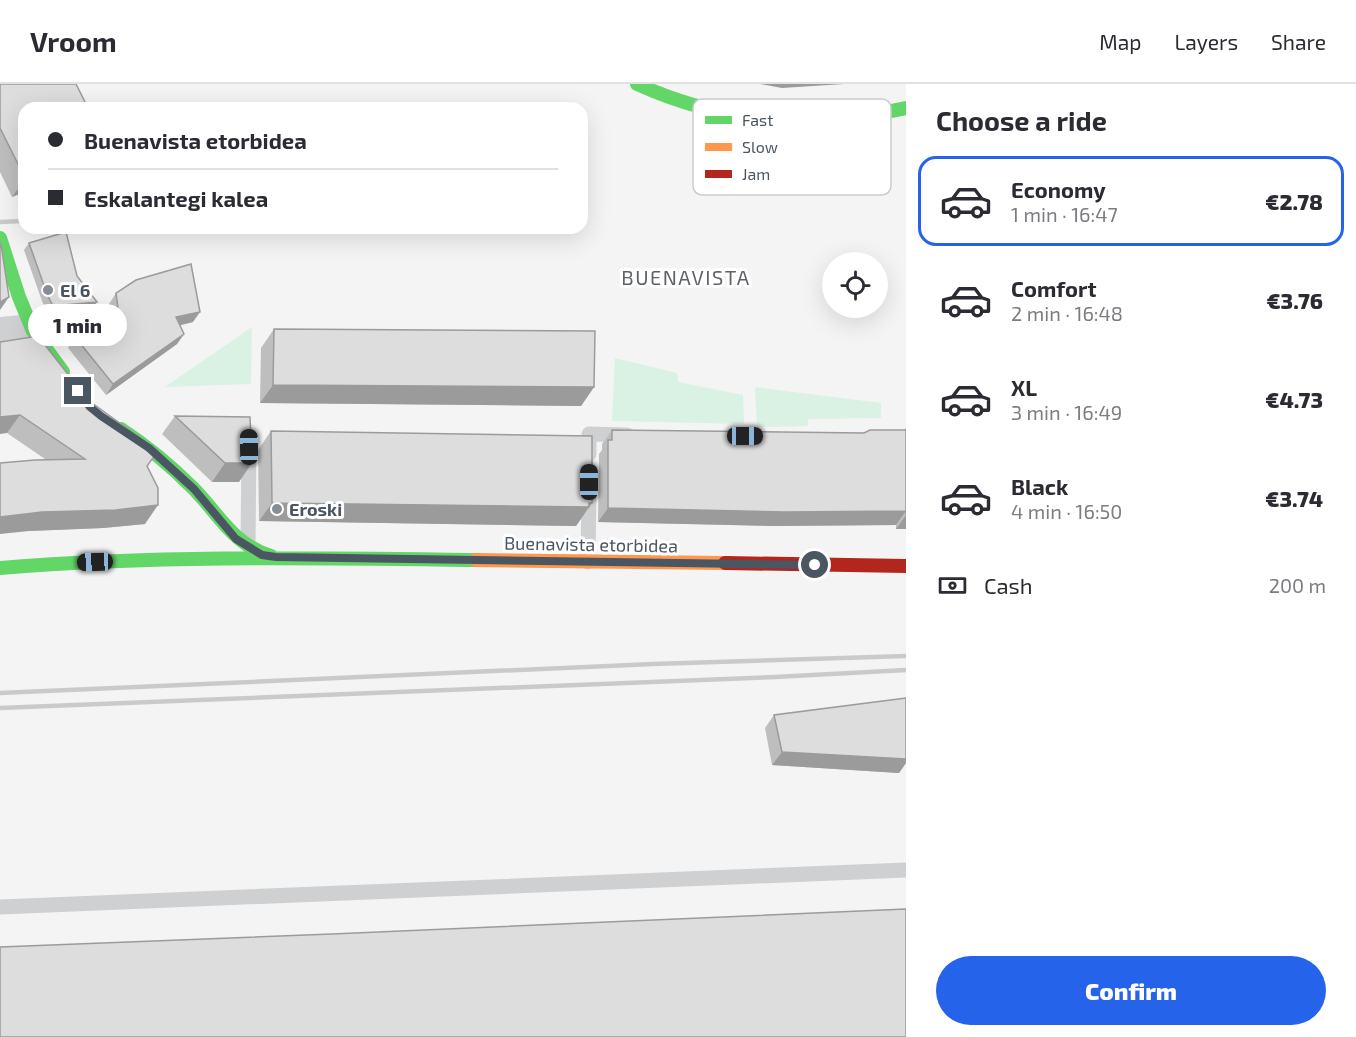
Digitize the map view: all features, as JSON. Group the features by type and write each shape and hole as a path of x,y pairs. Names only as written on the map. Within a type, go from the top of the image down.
{"main road":[{"path":"637,84 675,101 693,106"},
{"path":"891,112 906,108"},
{"path":"0,238 33,330 69,380"},
{"path":"111,423 149,448 164,461 200,496 236,539 262,555 276,557"},
{"path":"0,568 50,564 276,557"},
{"name":"Buenavista etorbidea","path":"276,557 906,566"}],"street":[{"path":"0,333 33,330"}],"lane":[{"path":"248,427 249,548"},
{"path":"588,562 589,435 645,435"},
{"path":"0,907 906,870"}],"green space":[{"path":"252,327 251,384 165,387"},
{"path":"615,358 677,373 678,382 743,395 744,424 612,421"},
{"path":"755,387 881,403 881,418 808,419 808,426 757,427"}],"building":[{"path":"0,84 76,84 85,102 18,102 18,164 0,128"},
{"path":"66,234 77,276 97,302 53,306 29,243"},
{"path":"0,244 9,297 0,302"},
{"path":"191,264 200,312 176,317 184,334 113,384 75,337 121,330 116,293 136,280"},
{"path":"274,329 595,331 594,387 273,385"},
{"path":"38,336 88,400 158,451 147,466 158,488 158,505 116,510 42,512 0,517 0,463 85,459 20,415 0,417 0,342"},
{"path":"175,416 250,417 252,463 225,463"},
{"path":"612,430 864,433 870,430 906,430 906,511 784,512 608,508 608,440 612,440"},
{"path":"271,431 592,436 592,503 589,503 589,507 272,503"},
{"path":"906,698 906,759 782,752 774,715"},
{"path":"906,909 906,1037 0,1037 0,947"}],"railway":[{"path":"0,222 18,221"},
{"path":"0,693 653,664 906,656"},
{"path":"0,708 906,670"}],"traffic: fast":[{"path":"637,84 693,105"},
{"path":"891,111 906,108"},
{"path":"0,238 19,297 33,331 63,372"},
{"path":"121,429 176,472 236,536 258,551 271,556"},
{"path":"0,568 178,559 476,560"}],"traffic: slow":[{"path":"476,560 725,563"}],"traffic: jam":[{"path":"725,563 906,566"}],"place":[{"name":"El 6","path":"48,290"},
{"name":"Eroski","path":"277,509"}],"district":[{"name":"BUENAVISTA","path":"686,277"}],"route":[{"path":"78,391 90,407 149,448 194,489 236,539 262,555 815,565"}]}
